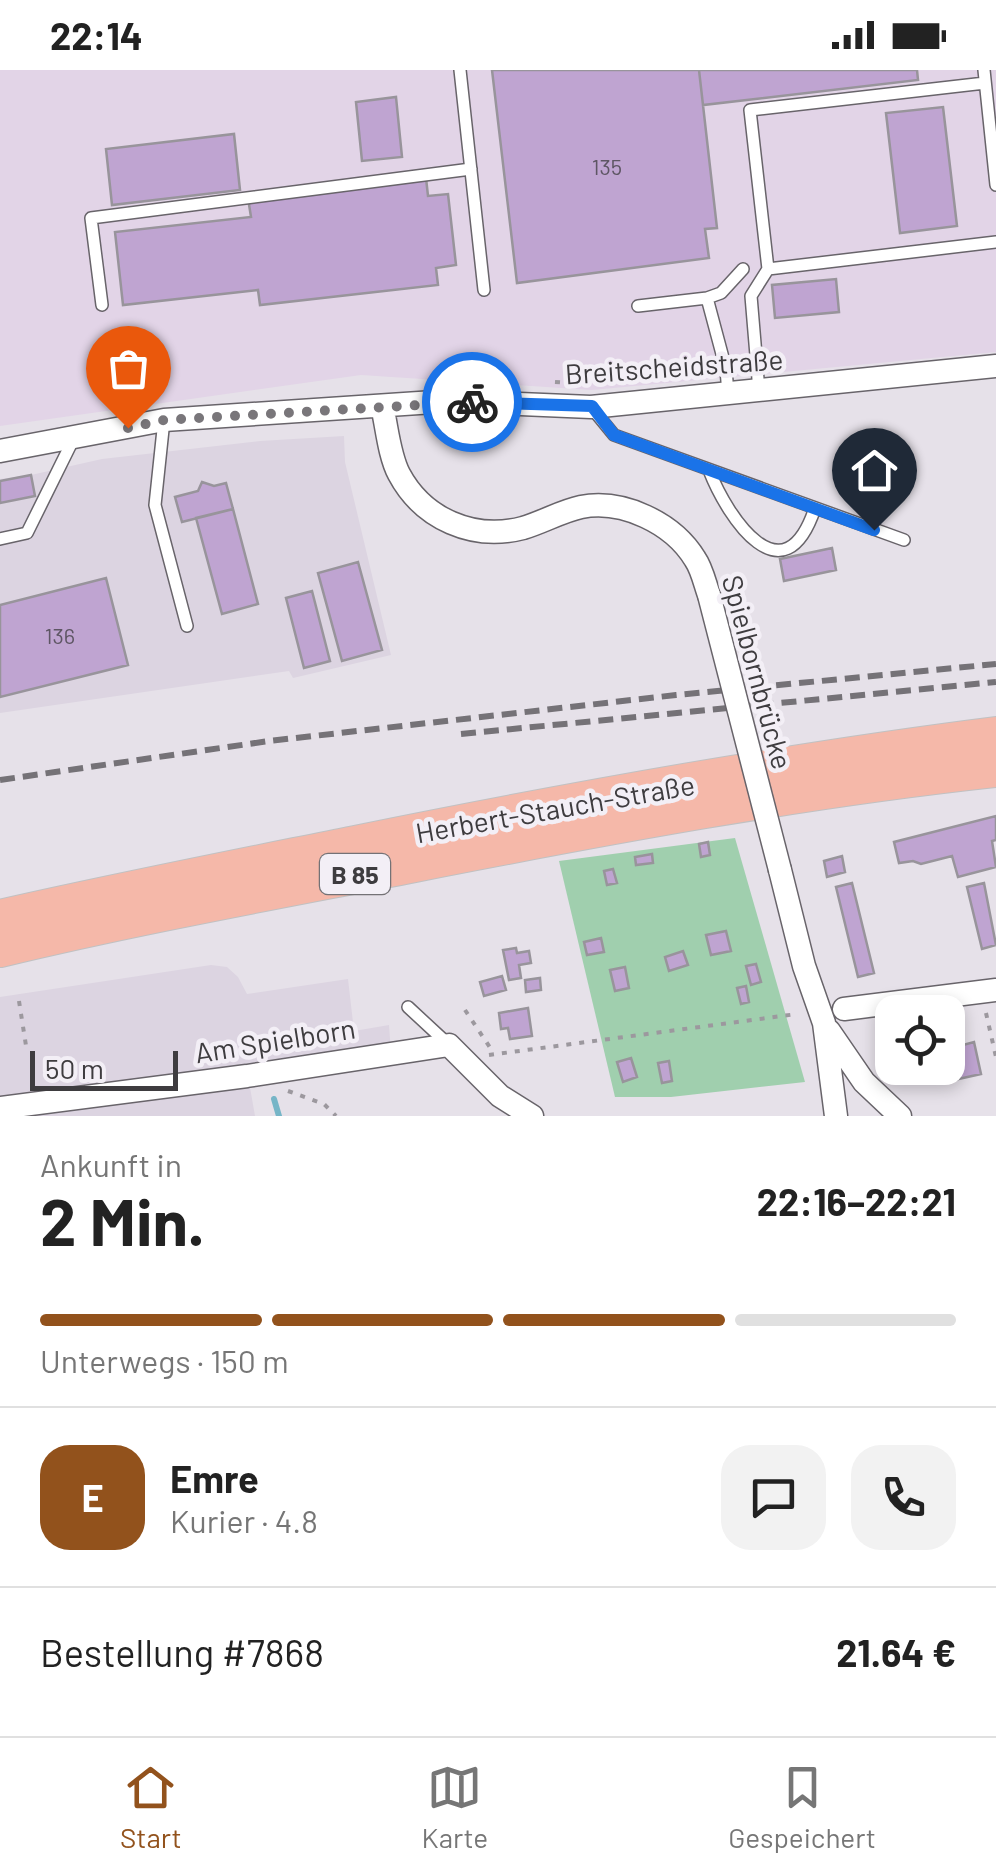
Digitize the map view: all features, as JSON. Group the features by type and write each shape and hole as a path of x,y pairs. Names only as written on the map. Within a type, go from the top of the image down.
{"main road":[{"name":"Herbert-Stauch-Straße","path":"0,920 98,896 495,817 874,752 996,736"},
{"name":"Herbert-Stauch-Straße","path":"0,948 106,923 794,793 996,768"}],"street":[{"name":"Breitscheidstraße","path":"0,451 164,420 449,402 592,406 996,366"},
{"name":"Spielbornbrücke","path":"382,406 398,472 419,503 452,526 483,532 518,529 580,508 625,509 652,519 678,539 696,560 709,595 804,966 822,1017 836,1116"},
{"path":"844,1009 988,991"},
{"name":"Spielbornbrücke","path":"822,1017 864,1082 900,1116"},
{"path":"454,1052 500,1096 532,1116"},
{"name":"Am Spielborn","path":"0,1108 454,1052"},
{"name":"Spielbornbrücke","path":"864,1082 868,1116"}],"lane":[{"path":"460,70 484,290"},
{"path":"759,390 751,296 768,269 750,110 985,77 996,184"},
{"path":"102,306 91,218 471,169"},
{"path":"768,269 996,242"},
{"path":"638,306 707,298 721,293 743,269"},
{"path":"707,298 726,369 728,394"},
{"path":"592,406 614,435 904,540"},
{"path":"164,420 155,505 187,626"},
{"path":"0,538 27,533 74,438"},
{"path":"709,470 719,495 750,538 774,552 792,548 804,537 815,508"},
{"path":"408,1007 454,1052"}],"path":[{"path":"988,991 996,1057"},
{"path":"19,1001 28,1052"},
{"path":"466,1010 495,1054"},
{"path":"454,1052 495,1054 822,1017"},
{"path":"247,1076 324,1104 336,1116"}],"shaded area":[{"path":"0,70 996,70 996,352 592,390 361,375 0,426"},
{"path":"344,436 345,462 391,655 293,678 289,671 0,713 0,479 102,459"},
{"path":"211,965 227,967 247,994 348,979 354,1031 389,1025 391,1053 248,1076 255,1116 0,1116 0,997"}],"green space":[{"path":"735,838 805,1082 671,1097 615,1097 559,861"}],"building":[{"path":"492,70 699,70 717,228 705,229 709,258 517,283"},
{"path":"699,70 917,70 918,80 703,105"},
{"path":"396,97 402,157 362,161 356,102"},
{"path":"943,107 957,226 900,233 886,113"},
{"path":"234,134 240,190 112,205 106,149"},
{"path":"426,178 428,196 448,194 456,265 436,268 438,285 260,305 258,290 123,305 115,232 251,217 248,198"},
{"path":"836,279 839,312 775,318 772,285"},
{"path":"31,475 35,496 0,503 0,481"},
{"path":"202,482 214,486 226,483 233,509 182,522 175,497 198,491"},
{"path":"233,509 258,604 222,614 196,518"},
{"path":"832,548 836,570 784,581 780,559"},
{"path":"358,562 382,650 342,661 318,573"},
{"path":"106,578 128,665 0,697 0,605"},
{"path":"312,591 330,661 304,668 286,598"},
{"path":"996,816 996,840 992,841 996,867 958,877 952,856 921,864 899,863 894,842"},
{"path":"708,842 710,855 701,857 699,844"},
{"path":"652,854 653,863 636,865 635,857"},
{"path":"842,856 845,872 827,877 824,861"},
{"path":"613,869 617,883 607,885 604,871"},
{"path":"852,883 874,973 858,977 836,887"},
{"path":"984,883 996,945 982,949 967,887"},
{"path":"726,931 731,951 711,955 706,935"},
{"path":"601,938 604,952 587,955 584,942"},
{"path":"516,948 517,953 529,951 531,963 519,965 521,978 509,980 503,950"},
{"path":"683,951 688,965 669,971 665,957"},
{"path":"756,964 761,982 751,985 746,966"},
{"path":"625,967 629,988 615,991 610,970"},
{"path":"502,976 506,990 484,996 480,982"},
{"path":"540,978 541,990 526,992 525,980"},
{"path":"746,986 749,1002 741,1004 737,988"},
{"path":"528,1008 532,1036 510,1039 508,1028 501,1029 499,1013"},
{"path":"974,1042 981,1074 965,1078 965,1044"},
{"path":"631,1058 637,1077 623,1082 617,1062"},
{"path":"669,1061 672,1081 662,1083 658,1063"}],"waterway":[{"path":"274,1099 279,1116"}],"railway":[{"path":"0,780 269,741 996,664"},
{"path":"461,734 996,682"}],"way so far":[{"path":"128,428 164,420 472,402"}],"route":[{"path":"472,402 592,406 614,435 874,530"}]}
